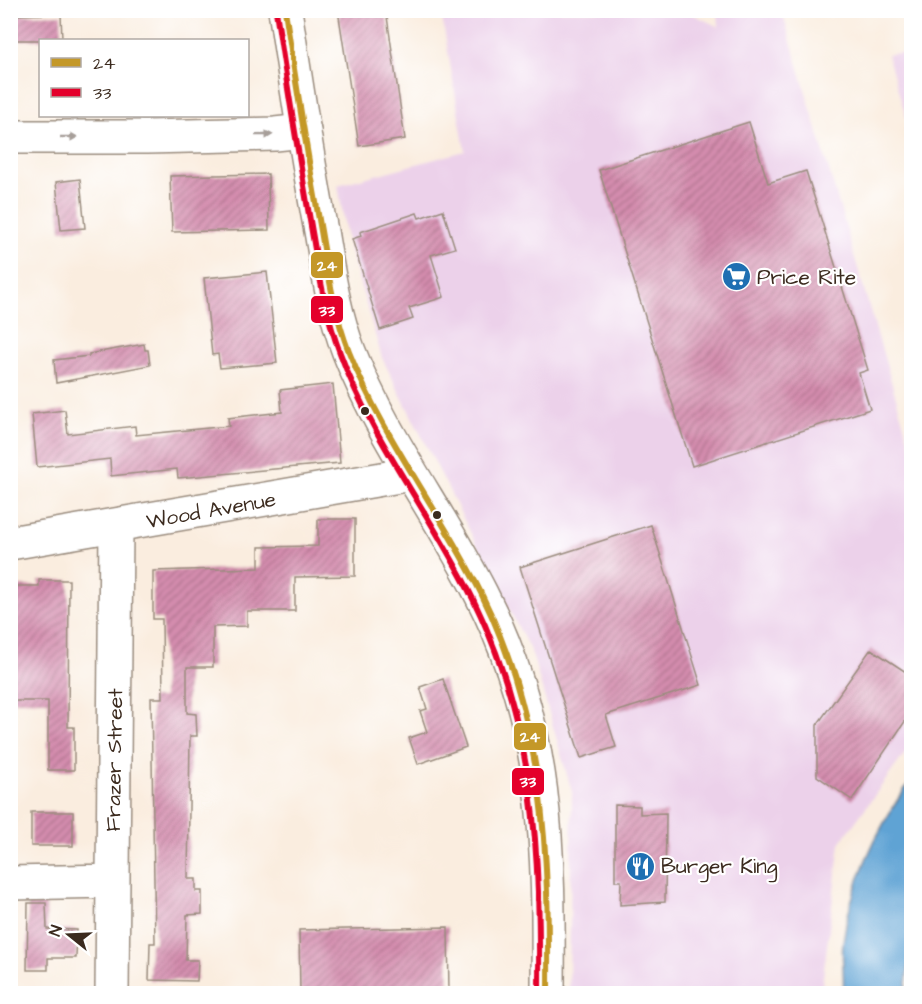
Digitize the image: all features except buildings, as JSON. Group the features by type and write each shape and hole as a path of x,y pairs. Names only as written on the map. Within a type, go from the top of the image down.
{"main road":[{"path":"285,10 330,281 340,325 371,402 465,564 494,620 519,685 528,717 541,782 548,851 548,993"},
{"path":"10,137 147,137 275,134 304,131"},
{"name":"Wood Avenue","path":"10,543 116,527 411,474"},
{"name":"Frazer Street","path":"112,993 116,527"},
{"path":"10,883 113,881"}],"shaded area":[{"path":"441,11 686,11 719,27 718,11 782,11 912,452 911,745 840,843 821,993 569,993 572,792 532,654 382,358 347,240 338,185 465,151"},
{"path":"912,53 911,133 887,54"}],"water":[{"path":"911,780 912,937 905,993 843,993 843,942 859,877 887,817"}],"transit line":[{"name":"24","path":"285,10 326,262 335,307 349,352 378,414 481,593 502,641 519,690 531,739 544,839 548,994"},
{"name":"33","path":"276,11 317,262 326,308 340,353 353,385 385,447 473,599 494,647 510,695 522,743 535,841 539,994"}],"place":[{"name":"Price Rite","path":"736,277"},
{"name":"Burger King","path":"640,866"}]}
